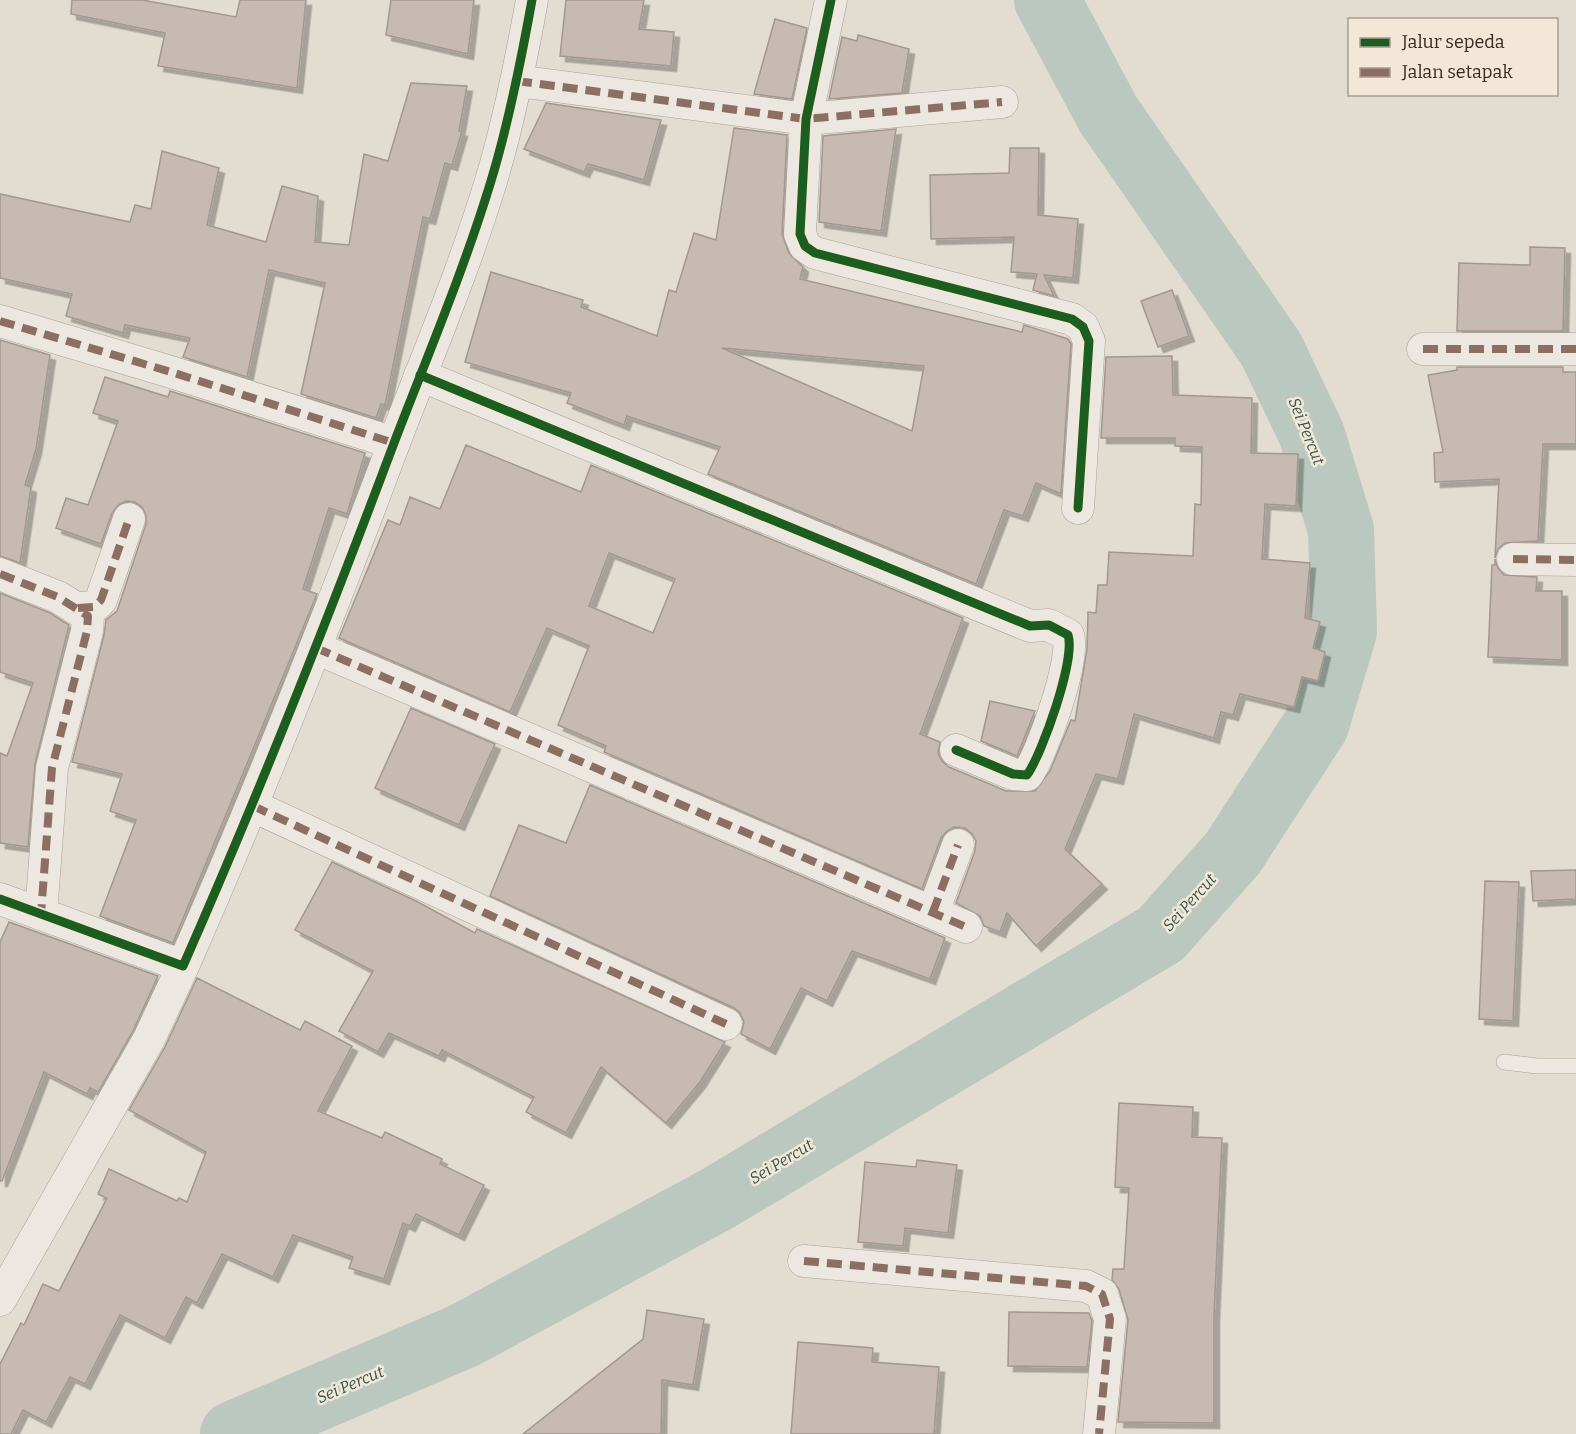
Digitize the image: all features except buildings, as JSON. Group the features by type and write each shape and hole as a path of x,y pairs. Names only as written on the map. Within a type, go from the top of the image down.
{"street":[{"path":"0,1300 144,1049 253,806 420,375 491,181 517,81 532,0"},
{"path":"831,0 806,119 800,234 805,246 815,253 1072,319 1083,327 1089,340 1078,508"},
{"path":"517,81 806,119 1002,102"},
{"path":"0,321 171,372 394,443"},
{"path":"1423,349 1576,349"},
{"path":"420,375 1030,626 1048,625 1068,635 1071,644 1068,661 1054,710 1027,775 1013,774 956,750"},
{"path":"78,608 94,607 101,600 129,519"},
{"path":"1513,559 1576,560"},
{"path":"0,574 58,597 88,616 87,632 52,768 41,914"},
{"path":"316,648 966,927"},
{"path":"253,806 726,1024"},
{"path":"933,912 958,845"},
{"path":"0,899 183,966"},
{"path":"804,1261 1086,1286 1102,1294 1110,1319 1099,1434"}],"lane":[{"path":"1504,1062 1537,1066 1576,1066"}],"waterway":[{"name":"Sei Percut","path":"233,1434 463,1336 715,1200 1161,934 1233,853 1316,725 1344,631 1341,530 1312,435 1271,349 1108,114 1047,0"}],"marked path":[{"path":"517,81 806,119 1002,102"},
{"path":"0,321 171,372 394,443"},
{"path":"1423,349 1576,349"},
{"path":"78,608 94,607 101,600 129,519"},
{"path":"1513,559 1576,560"},
{"path":"0,574 58,597 88,616 87,631 52,768 41,914"},
{"path":"316,648 966,927"},
{"path":"253,806 726,1024"},
{"path":"933,912 958,845"},
{"path":"804,1261 1086,1286 1102,1294 1110,1319 1099,1434"}],"cycle path":[{"path":"0,899 183,966 292,706 469,247 503,136 532,0"},
{"path":"831,0 806,119 800,234 805,246 815,253 1072,319 1083,327 1089,341 1078,508"},
{"path":"420,375 1030,626 1049,625 1068,635 1067,664 1056,706 1041,748 1027,775 1013,774 956,750"}]}
